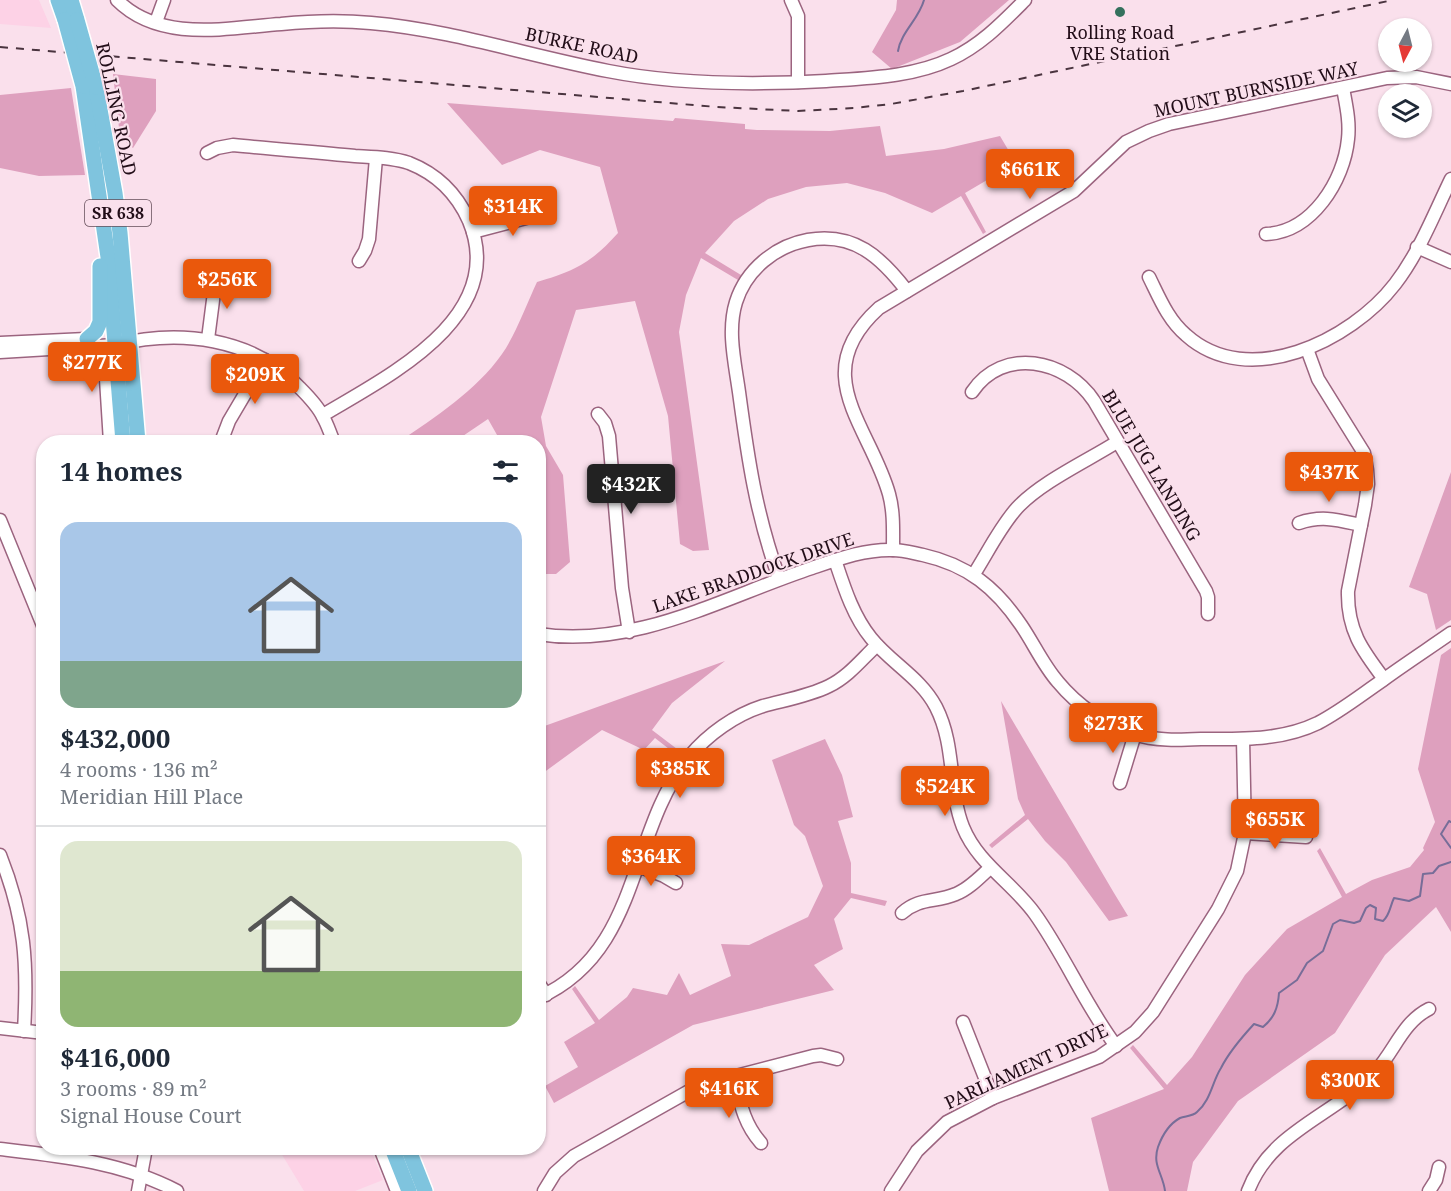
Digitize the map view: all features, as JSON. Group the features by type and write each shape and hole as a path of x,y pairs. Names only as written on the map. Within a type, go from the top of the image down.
{"main road":[{"name":"ROLLING ROAD","path":"58,0 71,20"},
{"name":"ROLLING ROAD","path":"71,0 71,20 116,203 137,435"},
{"name":"ROLLING ROAD","path":"89,87 122,435"},
{"path":"85,343 96,331 100,322 102,209"},
{"path":"395,1155 409,1191"},
{"path":"411,1155 425,1191"}],"street":[{"name":"BURKE ROAD","path":"117,0 130,11 156,22 181,28 204,30 311,22 371,23 464,38 634,76 716,82 798,82 868,78 933,66 967,51 982,41 1025,0"},
{"path":"156,22 164,0"},
{"path":"791,0 798,16 798,82"},
{"name":"MOUNT BURNSIDE WAY","path":"893,550 893,518 889,494 851,408 846,383 846,368 851,349 864,325 879,308 1074,191 1119,148 1149,130 1401,77 1433,79 1451,84"},
{"path":"1266,234 1287,230 1307,217 1325,198 1338,179 1345,159 1348,137 1348,113 1343,88"},
{"path":"207,153 217,148 233,146 376,158 406,163 436,178 458,200 473,232 476,255 474,280 465,304 452,323 437,338 392,373 323,415"},
{"path":"359,261 369,238 376,158"},
{"path":"1149,277 1176,325 1209,351 1229,357 1249,359 1274,357 1307,349 1340,332 1371,310 1395,284 1417,247 1451,179"},
{"path":"473,232 545,213"},
{"path":"779,578 758,514 746,448 732,333 733,312 740,292 754,270 773,253 796,243 821,239 847,242 869,251 887,265 907,291"},
{"path":"1417,247 1451,262"},
{"path":"208,339 216,277"},
{"path":"0,352 85,343 183,338 208,339 232,345 265,360 295,382 323,415 331,435"},
{"name":"ROLLING ROAD","path":"110,435 106,379 114,341"},
{"path":"0,344 85,343 99,359 106,379"},
{"path":"1307,349 1318,379 1364,453 1368,484 1348,591 1349,616 1359,643 1384,680"},
{"path":"224,435 229,421 265,360"},
{"name":"BLUE JUG LANDING","path":"972,392 987,374 1000,368 1022,363 1045,365 1062,371 1080,384 1094,401 1206,591 1208,614"},
{"path":"598,414 605,423 609,436 622,588 629,632"},
{"path":"974,574 1009,518 1026,499 1118,442"},
{"path":"1299,523 1324,518 1361,525"},
{"path":"0,520 36,608"},
{"name":"LAKE BRADDOCK DRIVE","path":"546,635 583,637 629,632 664,622 779,578 854,554 893,550 931,557 974,574 1013,613 1049,671 1070,695 1097,716 1135,734 1175,740 1275,736 1309,727 1345,708 1451,633"},
{"path":"835,560 859,619 877,645 921,686 937,708 946,731 962,825 978,854 1034,913 1116,1046"},
{"path":"546,994 576,975 603,945 618,918 665,796 675,776 703,743 727,724 754,710 834,684 847,675 877,645"},
{"path":"1120,783 1135,734"},
{"name":"PARLIAMENT DRIVE","path":"891,1191 917,1151 934,1132 960,1114 993,1098 1084,1063 1116,1046 1140,1027 1153,1012 1218,909 1237,871 1245,833 1243,739"},
{"path":"1245,833 1306,837"},
{"path":"0,855 15,899 23,934 27,986 24,1031"},
{"path":"638,866 664,876 676,884"},
{"path":"902,913 912,904 943,899 962,891 990,868"},
{"path":"1248,1191 1257,1170 1271,1152 1368,1079 1383,1062 1410,1022 1429,1009"},
{"path":"963,1022 993,1098"},
{"path":"0,1028 36,1032"},
{"path":"544,1191 561,1166 585,1148 691,1090 734,1076 813,1056 821,1055 837,1059"},
{"path":"734,1076 745,1120 761,1143"},
{"path":"0,1149 36,1154"},
{"path":"46,1155 92,1161 118,1168 177,1191"},
{"path":"138,1191 145,1155"},
{"path":"383,1155 397,1191"},
{"path":"1429,1191 1436,1180 1439,1167"}],"shaded area":[{"path":"0,0 39,0 51,28 0,24"},
{"path":"897,0 1009,0 960,42 892,69 872,52 896,10"},
{"path":"113,74 156,79 156,111 133,148 120,137"},
{"path":"71,88 85,175 39,176 0,168 0,95"},
{"path":"447,103 673,121 675,118 745,124 745,129 757,130 830,131 880,126 886,156 944,149 1000,136 1016,163 965,193 986,232 983,234 961,196 932,213 885,193 847,183 806,187 768,199 734,221 705,253 741,275 738,280 701,258 686,295 679,332 709,550 693,551 680,544 668,416 635,301 576,310 541,417 544,435 497,435 488,419 464,435 409,435 454,403 492,367 512,338 537,282 582,265 618,233 600,167 540,150 502,165"},
{"path":"546,446 563,475 570,562 556,574 546,574"},
{"path":"1451,472 1451,620 1436,630 1427,594 1409,587"},
{"path":"1451,648 1451,932 1436,907 1385,955 1335,1033 1238,1101 1193,1162 1187,1191 1109,1191 1091,1118 1164,1089 1130,1048 1133,1045 1167,1085 1192,1057 1245,975 1287,929 1342,897 1317,851 1320,848 1346,894 1372,880 1410,867 1424,850 1435,822 1418,769 1441,655"},
{"path":"725,661 672,703 652,730 681,752 678,756 655,738 644,750 602,730 546,771 546,725"},
{"path":"1001,701 1128,916 1109,921 1066,862 1045,841 1028,819 992,848 989,845 1025,815 1018,799"},
{"path":"825,739 842,775 853,817 838,821 851,863 851,893 887,901 885,906 851,898 834,919 843,949 814,965 834,990 693,1025 554,1103 546,1085 578,1067 564,1042 595,1023 572,989 575,986 599,1020 627,997 633,988 667,995 679,973 690,995 731,976 721,944 749,945 808,917 823,886 805,836 794,825 772,760"},
{"path":"282,1155 373,1155 383,1180 355,1191 304,1191"}],"waterway":[{"path":"898,51 924,0"},
{"path":"1451,822 1449,821 1441,834 1451,848"},
{"path":"1165,1191 1156,1153 1169,1127 1180,1118 1194,1114 1202,1107 1232,1050 1254,1024 1263,1027 1270,1020 1276,1008 1279,993 1297,980 1307,963 1323,951 1333,924 1340,920 1354,923 1360,921 1366,908 1370,905 1376,908 1375,919 1383,921 1389,913 1394,898 1409,901 1420,896 1423,874 1433,873 1439,866 1451,862"}],"railway":[{"path":"0,47 717,107 798,111 891,104 963,91 1393,0"}],"place":[{"name":"Rolling Road VRE Station","path":"1120,12"}]}
